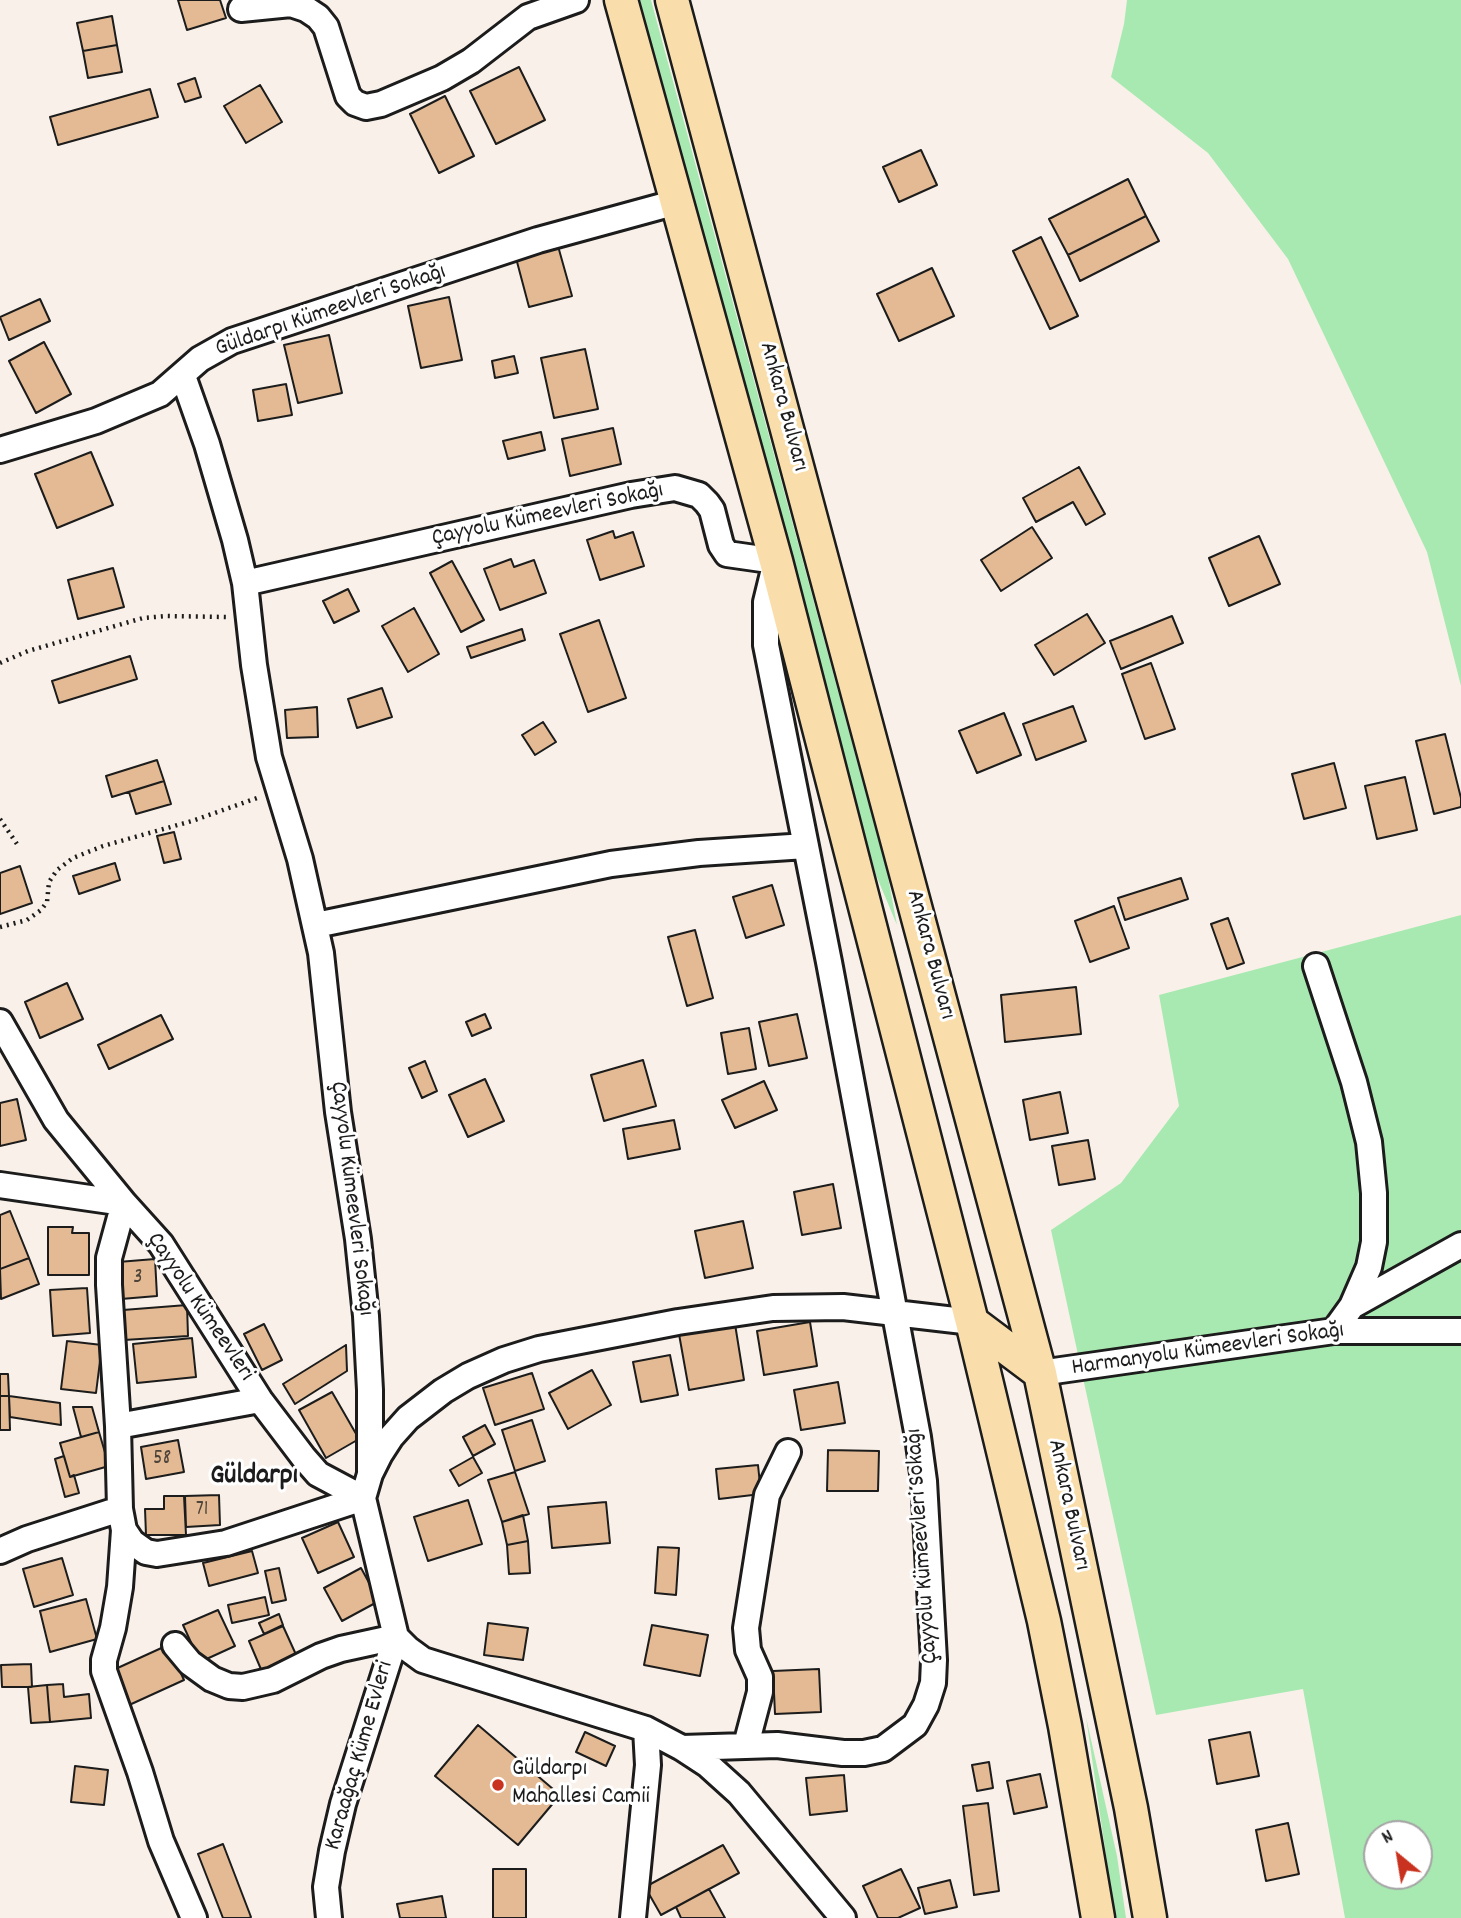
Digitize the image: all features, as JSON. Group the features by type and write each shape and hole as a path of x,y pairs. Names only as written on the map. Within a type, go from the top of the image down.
{"main road":[{"name":"Ankara Bulvarı","path":"621,0 776,561 972,1322 1044,1621 1098,1918"},
{"name":"Ankara Bulvarı","path":"672,0 1040,1373 1131,1808 1150,1918"},
{"path":"972,1322 1040,1373"}],"street":[{"path":"241,9 291,4 318,17 327,27 348,96 355,103 366,107 381,104 442,78 471,61 528,17 576,0"},
{"name":"Güldarpı Kümeevleri Sokağı","path":"0,450 96,421 160,394 200,359 232,341 538,240 677,202"},
{"name":"Çayyolu Kümeevleri Sokağı","path":"183,376 222,493 246,583 261,715 269,757 300,859 321,953 339,1124 358,1239 366,1316 370,1390 370,1474"},
{"name":"Çayyolu Kümeevleri Sokağı","path":"246,583 631,495 675,488 699,495 707,503 712,510 721,545 727,554 776,561 766,602 766,645 896,1312 924,1481 933,1683 926,1705 915,1725 883,1749 843,1753 776,1745 682,1748"},
{"path":"316,925 611,864 699,853 806,846"},
{"path":"1316,966 1350,1070 1369,1142 1374,1193 1374,1242 1369,1267 1352,1306 1334,1331"},
{"path":"0,1022 56,1120 124,1203"},
{"path":"0,1185 124,1203"},
{"path":"124,1203 109,1258 122,1519 118,1608 104,1660 104,1671 162,1841 194,1918"},
{"name":"Çayyolu Kümeevleri","path":"124,1203 181,1273 260,1400 318,1474 363,1498"},
{"name":"Harmanyolu Kümeevleri Sokağı","path":"1352,1306 1461,1245"},
{"name":"Çayyolu Kümeevleri Sokağı","path":"396,1637 363,1498 370,1474 391,1437 424,1405 468,1377 504,1360 528,1353 678,1322 773,1308 832,1306 972,1322"},
{"name":"Harmanyolu Kümeevleri Sokağı","path":"1040,1373 1334,1331 1461,1332"},
{"path":"118,1426 260,1400"},
{"path":"746,1745 760,1692 760,1677 748,1650 746,1628 766,1494 788,1452"},
{"path":"122,1519 132,1542 146,1552 173,1553 226,1544 363,1498"},
{"path":"0,1550 27,1539 122,1519"},
{"path":"175,1645 190,1663 205,1675 229,1686 243,1687 273,1680 341,1649 396,1637 415,1654 439,1665 646,1729 708,1765 739,1793 843,1918"},
{"name":"Karaağaç Küme Evleri","path":"329,1918 326,1887 337,1828 396,1637"},
{"path":"633,1918 648,1765 646,1729"}],"path":[{"path":"0,663 28,651 143,618 249,618"},
{"path":"0,927 27,920 41,910 47,902 49,882 57,870 73,858 103,846 192,821 279,791"},
{"path":"0,819 17,844"}],"green space":[{"path":"640,0 651,0 887,872 897,925 876,875"},
{"path":"1127,0 1461,0 1461,686 1427,552 1288,259 1208,153 1111,77"},
{"path":"1461,915 1461,1918 1345,1918 1303,1689 1156,1715 1051,1230 1121,1183 1179,1106 1159,995"},
{"path":"1086,1717 1117,1856 1126,1918 1115,1918"}],"building":[{"path":"178,0 220,0 226,18 187,30"},
{"path":"112,16 117,45 83,51 77,23"},
{"path":"117,45 122,72 88,78 83,51"},
{"path":"519,67 545,120 496,144 470,91"},
{"path":"195,78 201,97 185,102 178,84"},
{"path":"260,85 282,122 246,143 224,106"},
{"path":"150,89 158,117 58,145 50,117"},
{"path":"445,96 474,156 439,173 410,114"},
{"path":"921,150 937,185 899,202 883,167"},
{"path":"1128,179 1146,216 1068,255 1049,219"},
{"path":"1146,216 1159,241 1080,281 1068,255"},
{"path":"1041,237 1078,316 1050,329 1013,251"},
{"path":"558,246 572,296 529,307 516,258"},
{"path":"932,268 954,316 899,341 877,294"},
{"path":"449,297 462,360 421,368 408,306"},
{"path":"40,299 50,321 9,340 0,317"},
{"path":"329,335 342,393 298,403 284,345"},
{"path":"44,342 71,394 36,413 9,361"},
{"path":"585,349 598,409 554,418 541,358"},
{"path":"514,356 518,373 495,378 492,361"},
{"path":"286,384 292,415 258,421 253,390"},
{"path":"613,428 621,464 570,476 562,439"},
{"path":"541,432 545,450 508,459 503,441"},
{"path":"91,452 113,505 57,528 35,474"},
{"path":"1079,467 1105,514 1086,525 1073,502 1036,522 1023,498"},
{"path":"1032,527 1052,558 1001,591 981,560"},
{"path":"613,531 615,538 633,532 644,566 600,580 587,540"},
{"path":"1259,536 1280,584 1229,606 1209,558"},
{"path":"511,559 514,567 534,560 546,593 500,610 484,569"},
{"path":"452,561 484,620 461,632 430,573"},
{"path":"113,568 124,607 78,619 68,580"},
{"path":"348,589 359,611 334,623 323,601"},
{"path":"414,608 439,654 408,672 382,626"},
{"path":"1087,614 1105,643 1054,675 1035,645"},
{"path":"1172,616 1183,643 1121,669 1110,641"},
{"path":"599,620 626,698 588,712 560,634"},
{"path":"522,629 525,640 471,658 467,647"},
{"path":"130,656 137,679 59,703 52,681"},
{"path":"1151,663 1175,729 1145,739 1122,674"},
{"path":"382,688 392,717 357,728 348,699"},
{"path":"1073,706 1086,741 1036,760 1023,724"},
{"path":"317,707 318,737 287,738 285,710"},
{"path":"1004,713 1021,755 977,773 959,731"},
{"path":"543,722 556,742 535,755 522,735"},
{"path":"1445,734 1461,807 1434,814 1416,741"},
{"path":"157,760 164,781 112,797 106,776"},
{"path":"1334,763 1346,808 1304,819 1292,774"},
{"path":"1405,777 1417,830 1377,839 1365,786"},
{"path":"164,781 171,804 136,814 129,792"},
{"path":"174,832 181,859 164,863 157,836"},
{"path":"115,863 120,880 79,894 73,876"},
{"path":"20,866 32,903 0,914 0,873"},
{"path":"1181,878 1188,899 1125,920 1118,898"},
{"path":"772,885 784,925 746,938 733,897"},
{"path":"1114,906 1129,948 1090,962 1075,921"},
{"path":"1228,918 1244,963 1227,969 1211,924"},
{"path":"695,930 713,998 687,1006 668,937"},
{"path":"67,983 83,1019 40,1038 25,1002"},
{"path":"1076,987 1081,1034 1005,1042 1001,995"},
{"path":"485,1014 491,1028 472,1036 466,1022"},
{"path":"797,1014 807,1058 769,1066 759,1022"},
{"path":"161,1015 173,1039 109,1069 98,1045"},
{"path":"749,1028 756,1069 728,1074 721,1033"},
{"path":"643,1060 656,1106 604,1121 591,1075"},
{"path":"425,1061 437,1091 422,1098 409,1068"},
{"path":"485,1079 504,1121 468,1137 449,1095"},
{"path":"764,1081 777,1110 735,1128 722,1100"},
{"path":"1060,1092 1068,1133 1030,1140 1023,1100"},
{"path":"17,1099 26,1140 0,1146 0,1103"},
{"path":"674,1120 680,1149 628,1159 623,1129"},
{"path":"1088,1140 1095,1179 1059,1185 1052,1146"},
{"path":"833,1184 841,1228 802,1235 794,1192"},
{"path":"10,1211 29,1258 0,1269 0,1215"},
{"path":"743,1221 753,1268 705,1278 695,1231"},
{"path":"48,1227 73,1227 72,1233 89,1233 89,1275 48,1275"},
{"path":"29,1258 39,1284 1,1299 0,1269"},
{"path":"155,1259 157,1296 121,1299 118,1262"},
{"path":"87,1288 90,1333 53,1336 50,1290"},
{"path":"187,1305 188,1336 124,1340 123,1310"},
{"path":"810,1322 817,1366 764,1375 757,1331"},
{"path":"264,1324 282,1360 262,1370 244,1334"},
{"path":"735,1324 744,1380 689,1390 679,1334"},
{"path":"192,1338 196,1377 137,1383 133,1344"},
{"path":"67,1341 102,1345 96,1393 61,1389"},
{"path":"346,1345 347,1371 295,1404 283,1384"},
{"path":"670,1355 678,1395 641,1402 633,1362"},
{"path":"592,1370 611,1405 568,1429 549,1393"},
{"path":"532,1373 544,1409 495,1425 483,1388"},
{"path":"0,1374 8,1374 9,1396 0,1396"},
{"path":"838,1382 845,1423 801,1430 794,1390"},
{"path":"332,1392 359,1439 326,1458 299,1410"},
{"path":"0,1396 9,1396 10,1430 0,1430"},
{"path":"9,1396 60,1403 61,1425 10,1417"},
{"path":"73,1407 92,1407 99,1432 81,1437"},
{"path":"532,1420 545,1461 515,1471 502,1430"},
{"path":"485,1425 495,1444 473,1456 463,1437"},
{"path":"99,1432 109,1466 70,1477 60,1443"},
{"path":"178,1440 184,1472 146,1479 141,1447"},
{"path":"828,1450 879,1451 878,1491 827,1491"},
{"path":"64,1456 70,1477 74,1475 79,1493 65,1497 55,1459"},
{"path":"473,1457 482,1473 459,1486 450,1470"},
{"path":"758,1465 761,1494 719,1499 716,1469"},
{"path":"515,1472 529,1514 502,1522 488,1480"},
{"path":"219,1495 220,1525 186,1527 185,1496"},
{"path":"164,1496 184,1496 186,1535 146,1535 145,1509 164,1509"},
{"path":"468,1500 482,1544 428,1561 414,1517"},
{"path":"606,1502 610,1543 552,1548 548,1507"},
{"path":"523,1515 528,1541 507,1545 502,1522"},
{"path":"338,1522 354,1557 318,1573 302,1538"},
{"path":"528,1541 530,1573 509,1574 507,1545"},
{"path":"658,1547 679,1548 676,1595 655,1593"},
{"path":"252,1551 258,1573 209,1586 203,1563"},
{"path":"62,1558 73,1595 34,1607 23,1569"},
{"path":"279,1568 286,1600 272,1603 265,1571"},
{"path":"361,1568 379,1601 342,1621 324,1588"},
{"path":"265,1597 269,1615 232,1623 228,1605"},
{"path":"86,1599 97,1639 50,1652 40,1611"},
{"path":"218,1610 235,1646 200,1662 183,1625"},
{"path":"279,1614 283,1625 264,1634 259,1623"},
{"path":"488,1623 528,1628 523,1660 484,1655"},
{"path":"652,1625 708,1635 700,1676 644,1665"},
{"path":"283,1626 298,1659 263,1674 249,1641"},
{"path":"168,1645 184,1680 127,1706 111,1671"},
{"path":"31,1664 32,1687 2,1687 1,1665"},
{"path":"819,1669 821,1712 775,1714 773,1671"},
{"path":"63,1684 64,1697 89,1694 91,1718 50,1722 47,1685"},
{"path":"47,1685 50,1722 31,1723 28,1687"},
{"name":"Güldarpı Mahallesi Camii","path":"478,1725 560,1795 518,1845 435,1776"},
{"path":"585,1732 615,1746 606,1766 576,1752"},
{"path":"1250,1732 1259,1776 1217,1784 1209,1740"},
{"path":"989,1762 993,1788 977,1791 972,1765"},
{"path":"75,1766 108,1770 104,1805 71,1802"},
{"path":"1040,1774 1047,1807 1014,1814 1007,1781"},
{"path":"844,1775 847,1811 810,1815 806,1778"},
{"path":"988,1803 999,1891 974,1895 963,1806"},
{"path":"1288,1823 1299,1874 1266,1881 1256,1830"},
{"path":"223,1844 251,1917 249,1918 223,1918 198,1854"},
{"path":"723,1845 739,1873 661,1915 645,1887"},
{"path":"493,1869 526,1869 526,1918 493,1918"},
{"path":"901,1869 920,1908 898,1918 878,1918 863,1886"},
{"path":"950,1880 957,1907 925,1914 918,1888"},
{"path":"709,1889 725,1918 681,1918 676,1907"},
{"path":"442,1896 446,1918 400,1918 397,1904"}],"place":[{"name":"Güldarpı Mahallesi Camii","path":"498,1785"}],"district":[{"name":"Güldarpı","path":"254,1478"}]}
